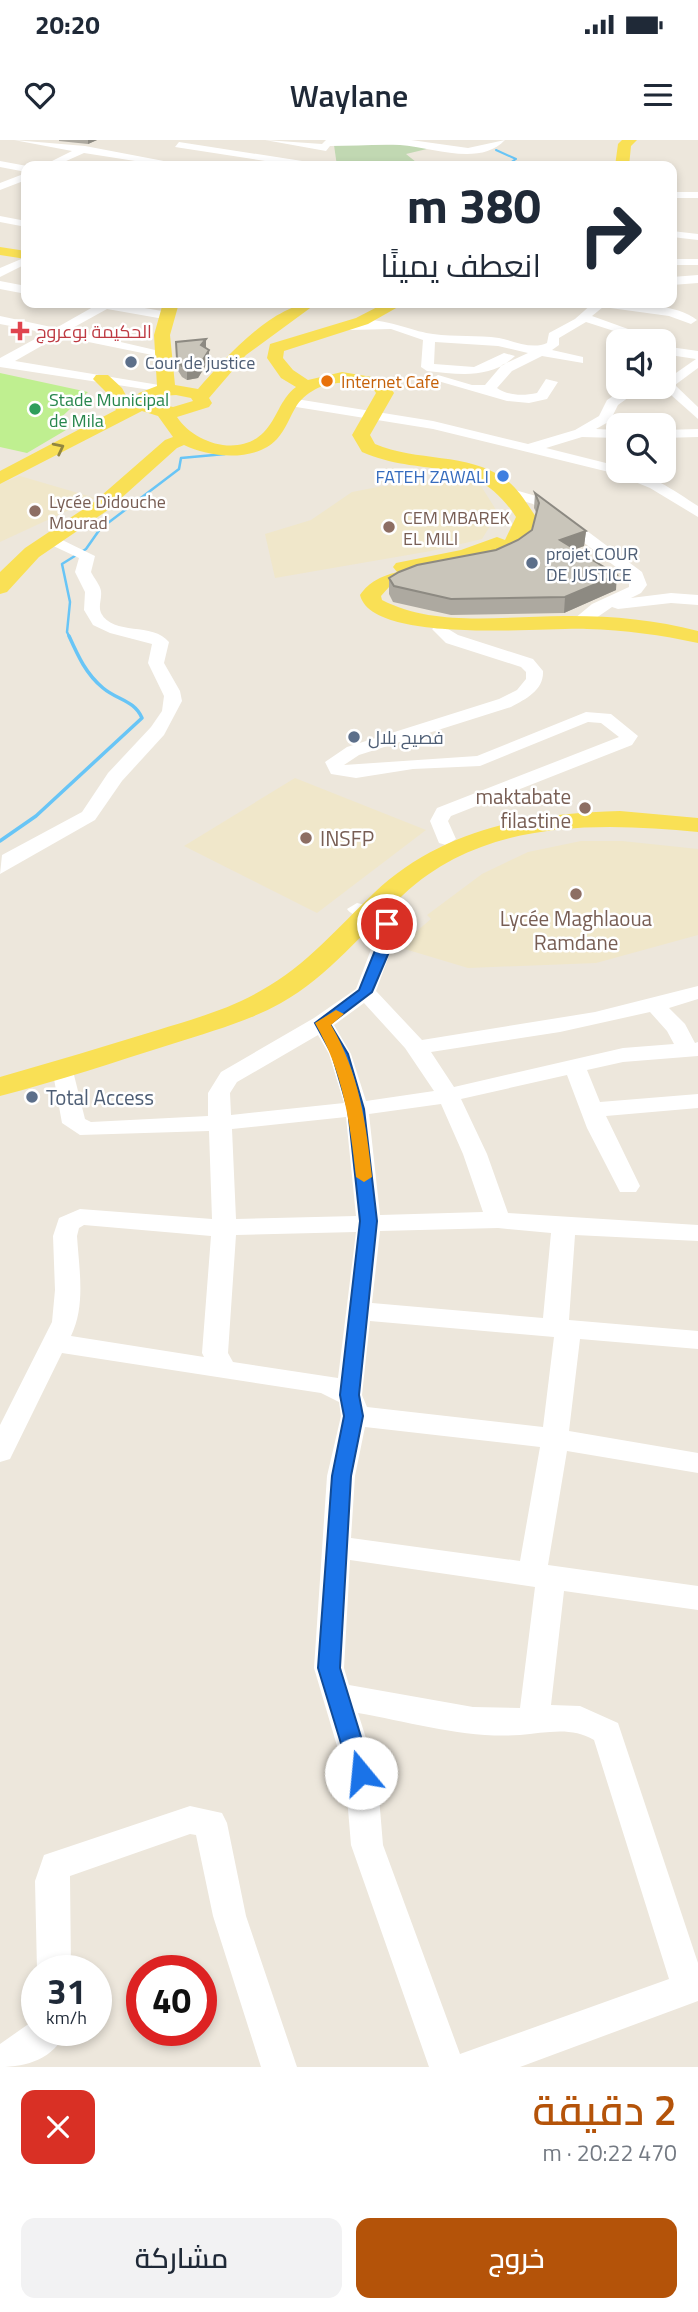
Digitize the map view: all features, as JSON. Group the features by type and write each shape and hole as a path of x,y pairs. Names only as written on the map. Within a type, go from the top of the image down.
{"main road":[{"path":"623,161 625,144 631,140"},
{"path":"0,251 21,257"},
{"path":"2,582 17,565 104,503 171,444 180,432 193,397 240,351 296,308"},
{"path":"307,387 281,368 275,358 276,348 349,326 387,308"},
{"path":"166,385 161,329 168,309"},
{"path":"149,401 180,432 212,448 256,445 270,436 290,402 307,387 324,379 342,377 378,383 385,393 361,435 368,448 391,456 485,476 514,500 526,517 516,541 509,548 474,561 395,578 375,588 370,595 372,603 396,615 448,622 580,622 649,627 698,637"},
{"path":"102,379 116,391 122,415"},
{"path":"166,385 193,397"},
{"path":"0,478 149,401 166,385"},
{"path":"149,401 193,397"},
{"path":"514,500 509,529 491,548 390,570 365,583 355,593 358,606 367,614 381,620 440,629 580,629 655,636 698,645"},
{"path":"0,1087 227,1017 271,997 309,972 363,912 386,878 424,850 446,839 479,828 578,813 625,810 698,818"},
{"path":"0,1076 232,1004 292,970 441,853 475,838 525,827 586,820 621,818 698,825"}],"street":[{"path":"19,140 152,161"},
{"path":"59,161 107,140"},
{"path":"146,160 191,140"},
{"path":"205,140 259,144 328,159 326,144"},
{"path":"270,140 326,144 403,142 465,150 492,147 500,140"},
{"path":"179,145 249,161 259,144"},
{"path":"164,152 208,161"},
{"path":"0,164 21,168"},
{"path":"0,188 21,178"},
{"path":"0,188 13,192"},
{"path":"677,195 698,195"},
{"path":"0,219 21,223"},
{"path":"677,235 698,237"},
{"path":"0,272 21,261"},
{"path":"677,262 698,262"},
{"path":"677,281 698,279"},
{"path":"0,285 21,289"},
{"path":"677,292 691,293"},
{"path":"0,363 95,308"},
{"path":"429,338 425,364 432,368 484,369 531,350 553,345 553,336 585,318 596,308"},
{"path":"636,308 671,313 691,320"},
{"path":"585,318 614,329"},
{"path":"0,320 162,353"},
{"path":"349,326 386,324 429,338 498,342 578,360"},
{"path":"489,388 507,368 531,350"},
{"path":"678,352 698,355"},
{"path":"698,362 667,385 698,415"},
{"path":"0,363 102,379 149,401"},
{"path":"438,379 471,389 489,388 501,398 542,396 551,382"},
{"path":"522,449 557,442 580,433 605,418 612,403 618,399"},
{"path":"290,402 433,425 522,449 606,467"},
{"path":"580,433 606,434"},
{"path":"676,434 698,433"},
{"path":"650,483 698,513"},
{"path":"514,500 538,501 627,566 639,579 635,590"},
{"path":"0,868 22,849 83,820 94,810 114,779 159,730 173,704 172,691 156,663 161,642 154,637 113,629 99,621 91,609 93,592 83,572 87,556 52,540"},
{"path":"580,622 590,612 635,590 698,590"},
{"path":"604,604 671,598 698,600"},
{"path":"440,629 453,639 527,663 535,671 535,680 523,694 505,703 354,751 334,762 337,770 356,772 413,764 480,761 586,718 605,718 629,736 626,741 444,812 439,821 446,839"},
{"path":"225,1370 215,1353 224,1228 219,1093 229,1077 322,1023 365,992 388,931 387,924 363,912"},
{"path":"365,992 419,1047 450,1095 486,1181 498,1220"},
{"path":"419,1047 656,1006 698,992"},
{"path":"656,1006 693,1049"},
{"path":"322,1023 340,1054 356,1109 369,1221 352,1406 341,1476 329,1668 361,1773 367,1845 447,2067"},
{"path":"63,1068 74,1123 88,1130 220,1123 356,1109 450,1095 623,1055 693,1049"},
{"path":"574,1065 628,1186"},
{"path":"592,1110 698,1101"},
{"path":"0,1452 57,1343 65,1322 65,1236 72,1220 89,1216 172,1226 224,1228 369,1221 498,1220 698,1233"},
{"path":"534,1720 541,1577 555,1439 564,1226"},
{"path":"360,1311 698,1339"},
{"path":"57,1343 326,1384 352,1406 698,1463"},
{"path":"338,1547 698,1598"},
{"path":"337,1696 494,1723 572,1717 592,1721 607,1732 694,1986 472,2067"},
{"path":"54,1955 52,1881 56,1866 190,1820 211,1823 215,1863 223,1895 279,2067"},
{"path":"2,2062 26,2046"}],"shaded area":[{"name":"Lycée Didouche Mourad","path":"20,476 95,498 0,542 0,484"},
{"name":"CEM MBAREK EL MILI","path":"476,478 498,513 482,539 431,551 275,578 265,534 311,520 352,492 383,486"},
{"name":"INSFP","path":"295,778 426,830 317,913 184,846"},
{"name":"Lycée Maghlaoua Ramdane","path":"581,841 622,841 698,849 698,935 596,963 468,968 398,947 431,919 427,915 482,874 528,852"}],"green space":[{"path":"407,144 431,148 406,154 415,161 336,161 334,145"},
{"name":"Stade Municipal de Mila","path":"0,373 88,392 52,426 66,430 27,453 0,447"}],"building":[{"path":"206,339 201,345 209,350 198,368 187,370 177,359 176,342"},
{"name":"projet COUR DE JUSTICE","path":"535,493 586,531 560,540 617,575 565,597 451,599 394,586 389,578 417,565 496,550 518,540 532,530 539,503"}],"waterway":[{"path":"496,150 516,159 513,161"},
{"path":"69,636 67,632 70,602 62,564 86,549 100,529 179,469 181,458 225,454"},
{"path":"0,841 36,816 142,718 134,707 97,683 79,658 69,636"}],"slow traffic":[{"path":"336,1014 322,1023 340,1054 356,1109 364,1177"}],"place":[{"name":"الحكيمة بوعروج","path":"20,331"},
{"name":"Cour de justice","path":"131,362"},
{"name":"Internet Cafe","path":"327,381"},
{"name":"Stade Municipal de Mila","path":"35,409"},
{"name":"FATEH ZAWALI","path":"503,476"},
{"name":"Lycée Didouche Mourad","path":"35,511"},
{"name":"CEM MBAREK EL MILI","path":"389,527"},
{"name":"projet COUR DE JUSTICE","path":"532,563"},
{"name":"فصيح بلال","path":"354,737"},
{"name":"maktabate filastine","path":"585,808"},
{"name":"INSFP","path":"306,838"},
{"name":"Lycée Maghlaoua Ramdane","path":"576,894"},
{"name":"Total Access","path":"32,1097"}],"route":[{"path":"361,1773 329,1668 341,1476 354,1416 349,1395 369,1221 356,1109 340,1054 322,1023 347,1008 365,992 387,938 387,924"}]}
